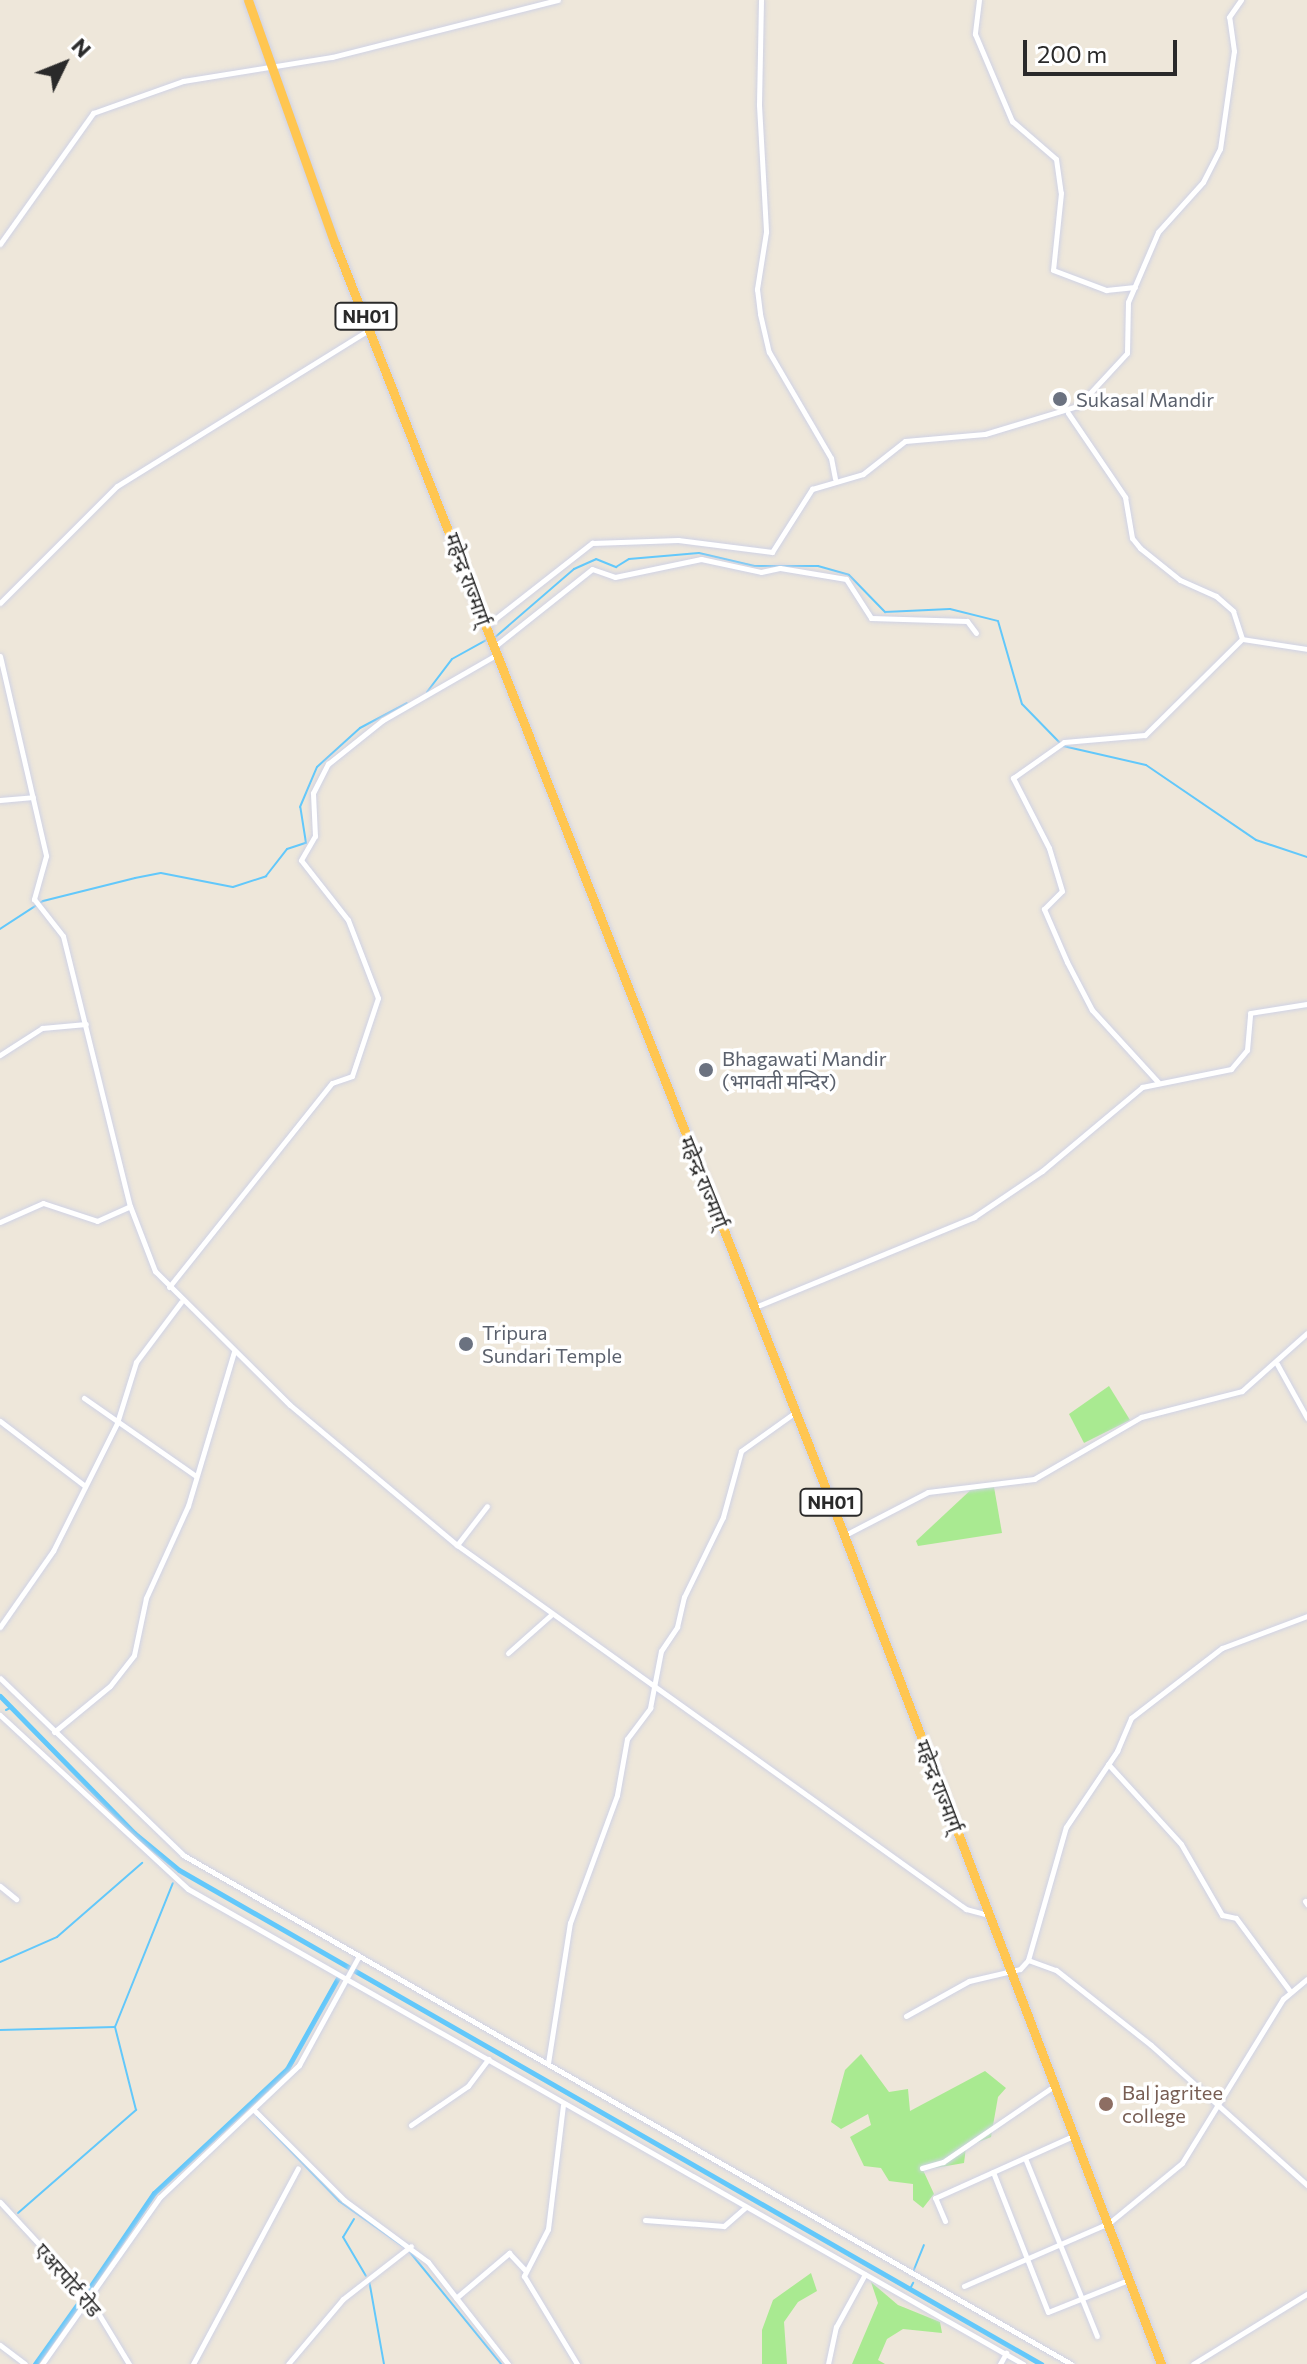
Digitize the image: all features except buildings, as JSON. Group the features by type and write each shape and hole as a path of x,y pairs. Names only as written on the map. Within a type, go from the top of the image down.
{"highway":[{"name":"महेन्द्र राज्मार्ग्","path":"248,0 269,66 493,648 844,1535 1161,2364"}],"street":[{"path":"0,244 93,113 183,81 332,57 558,0"},
{"path":"761,0 759,105 766,232 757,289 760,314 769,352 831,458 835,479"},
{"path":"979,0 975,34 1012,121 1056,159 1061,193 1053,270 1106,290 1135,287"},
{"path":"486,629 592,543 678,540 772,552 804,497 835,479 863,474 919,437 985,434 1068,413 1127,353 1128,302 1164,223 1203,182 1220,149 1234,51 1229,17 1241,0"},
{"path":"0,603 117,486 371,328"},
{"path":"1068,413 1125,497 1132,538 1180,580 1216,596 1233,611 1242,639"},
{"path":"169,1287 332,1083 352,1076 365,1021 378,998 348,920 301,860 315,836 313,793 323,774 383,720 493,648 592,569 615,577 701,559 761,572 780,568 846,579 871,618 967,621 976,633"},
{"path":"1242,639 1307,649"},
{"path":"1158,1082 1092,1010 1044,909 1062,891 1049,848 1013,778 1064,742 1145,735 1242,639"},
{"path":"0,656 46,856 34,899 63,936 142,1249 169,1287 234,1352 332,1435 375,1481 457,1545 654,1689 966,1909 990,1915"},
{"path":"0,800 33,797"},
{"path":"754,1307 974,1217 1042,1171 1128,1096 1158,1082 1231,1069 1247,1050 1250,1013 1307,1004"},
{"path":"0,1055 42,1028 86,1024"},
{"path":"0,1222 43,1203 97,1221 130,1206"},
{"path":"0,1627 39,1576 117,1423 136,1362 181,1302"},
{"path":"844,1535 949,1485 1034,1479 1141,1417 1215,1403 1254,1385 1307,1333"},
{"path":"54,1732 110,1686 134,1655 152,1580 196,1476 234,1352"},
{"path":"1277,1364 1307,1418"},
{"path":"84,1398 196,1476"},
{"path":"548,2063 570,1923 617,1795 627,1739 650,1708 661,1651 677,1627 684,1597 723,1517 741,1451 795,1412"},
{"path":"0,1421 85,1486"},
{"path":"457,1545 487,1506"},
{"path":"508,1653 551,1615"},
{"path":"906,2016 969,1981 1012,1970 1028,1960 1066,1827 1108,1764 1131,1718 1211,1656 1253,1634 1307,1616"},
{"path":"0,1678 183,1855 1071,2364"},
{"path":"0,1715 188,1889 1023,2364"},
{"path":"1108,1764 1181,1844 1222,1915 1236,1918 1290,1991"},
{"path":"0,1886 16,1899"},
{"path":"42,2364 160,2197 253,2113 299,2065 358,1958"},
{"path":"1028,1960 1056,1970 1221,2103 1307,2185"},
{"path":"964,2286 1109,2223 1182,2163 1290,1991 1307,1979"},
{"path":"411,2125 468,2086 488,2059"},
{"path":"922,2168 943,2162 1055,2086"},
{"path":"525,2270 548,2229 563,2105"},
{"path":"253,2113 344,2200 411,2246 508,2364"},
{"path":"945,2221 935,2198 1074,2136"},
{"path":"1025,2158 1079,2300 1097,2336"},
{"path":"193,2364 298,2168"},
{"path":"993,2172 1048,2312 1128,2280"},
{"name":"एअरपोर्ट रोड","path":"0,2202 89,2298 129,2364"},
{"path":"645,2220 724,2226 746,2207"},
{"path":"288,2364 343,2299 411,2246"},
{"path":"456,2298 509,2253 525,2270 577,2364"},
{"path":"828,2364 836,2327 865,2274"},
{"path":"1193,2364 1307,2294"},
{"path":"0,2345 25,2364"},
{"path":"1000,2364 1006,2353"}],"green space":[{"path":"1109,1386 1130,1420 1084,1443 1069,1414"},
{"path":"976,1485 994,1487 1002,1533 918,1546 916,1541"},
{"path":"861,2054 889,2092 908,2089 910,2111 985,2071 1006,2088 998,2097 991,2137 966,2147 964,2163 923,2170 934,2194 923,2208 913,2200 913,2184 889,2181 881,2168 864,2166 850,2137 871,2125 868,2114 841,2129 831,2122 845,2070"},
{"path":"811,2273 817,2291 798,2302 784,2322 787,2364 762,2364 762,2330 773,2300"},
{"path":"871,2282 898,2305 940,2322 942,2333 903,2329 887,2339 878,2360 885,2364 852,2364 878,2303"}],"waterway":[{"path":"493,639 574,569 596,559 616,567 629,559 699,553 755,566 818,566 849,575 885,612 950,609 998,621 1022,704 1063,746 1146,765 1256,840 1307,857"},
{"path":"427,692 452,659 486,640"},
{"path":"0,929 43,901 135,878 161,873 233,887 266,876 287,849 306,843 300,807 317,767 360,728 407,703"},
{"path":"0,1696 134,1833 179,1870 1041,2364"},
{"path":"6,1710 12,1707"},
{"path":"0,1962 57,1937 142,1863"},
{"path":"0,2030 115,2027 173,1883"},
{"path":"88,2290 154,2193 287,2069 339,1976"},
{"path":"18,2213 136,2110 115,2027"},
{"path":"257,2116 339,2201 404,2247"},
{"path":"354,2219 343,2237 366,2276"},
{"path":"913,2272 924,2245"},
{"path":"409,2251 501,2364"},
{"path":"369,2280 384,2364"},
{"path":"910,2289 913,2283"},
{"path":"35,2364 82,2298"}],"place":[{"name":"Sukasal Mandir","path":"1060,399"},
{"name":"Bhagawati Mandir (भगवती मन्दिर)","path":"706,1070"},
{"name":"Tripura Sundari Temple","path":"466,1344"},
{"name":"Bal jagritee college","path":"1106,2104"}]}
